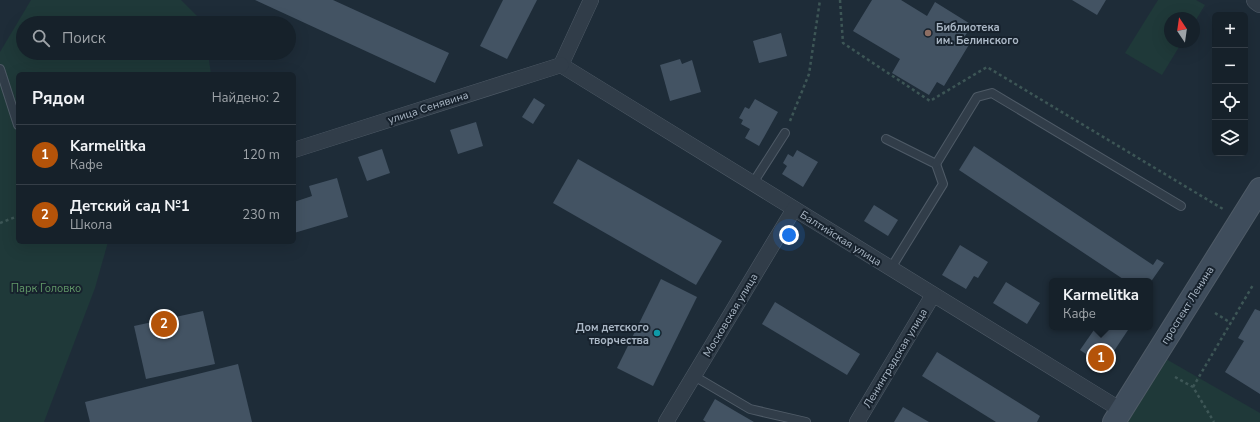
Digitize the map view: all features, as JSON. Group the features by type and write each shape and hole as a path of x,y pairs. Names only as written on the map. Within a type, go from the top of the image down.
{"main road":[{"name":"проспект Ленина","path":"1117,416 1260,189"}],"street":[{"path":"561,65 590,0"},
{"path":"1256,0 1260,3"},
{"name":"улица Сенявина","path":"296,149 561,65"},
{"name":"Балтийская улица","path":"561,65 934,295 1117,416"},
{"name":"Московская улица","path":"666,422 794,209"},
{"name":"Ленинградская улица","path":"857,422 934,295"}],"lane":[{"path":"0,69 16,119"},
{"path":"936,164 977,97 992,93 1181,206"},
{"path":"753,184 786,133"},
{"path":"886,139 936,164 943,184 890,268"},
{"path":"694,376 750,409 806,422"}],"path":[{"path":"786,133 809,74 820,0"},
{"path":"0,223 16,217"},
{"path":"1193,387 1253,285"},
{"path":"1215,313 1231,323"},
{"path":"1175,377 1193,387 1214,422"}],"green space":[{"name":"Парк Головко","path":"31,0 181,0 197,16 21,16"},
{"path":"1158,0 1196,0 1205,5 1200,13 1164,12 1164,48 1178,48 1162,75 1125,53"},
{"name":"Парк Головко","path":"16,25 16,60 209,60 211,72 16,72 16,244 107,244 95,288 44,422 0,422 0,52"},
{"path":"1166,359 1260,413 1260,422 1127,422"}],"building":[{"path":"255,0 333,0 449,53 435,83 296,19 296,16 290,16"},
{"path":"503,0 537,0 507,59 480,46"},
{"path":"872,0 901,0 927,16 935,2 972,25 963,39 970,43 944,86 937,82 929,95 892,73 900,59 853,31"},
{"path":"1072,0 1106,0 1097,15"},
{"path":"781,33 787,56 759,63 753,41"},
{"path":"680,59 682,64 692,60 701,92 670,101 660,65"},
{"path":"534,98 545,105 533,124 522,117"},
{"path":"755,99 778,112 759,146 745,138 750,129 741,124 743,120 739,118 745,107 749,109"},
{"path":"476,122 483,146 458,154 450,130"},
{"path":"974,146 1153,265 1157,259 1164,263 1153,279 1121,278 959,170"},
{"path":"382,149 390,173 367,181 358,157"},
{"path":"797,150 818,162 803,187 782,174 787,166 783,163 788,154 793,157"},
{"path":"578,159 722,241 696,285 553,203"},
{"path":"337,178 348,217 296,232 296,201 312,196 309,186"},
{"path":"874,205 898,220 888,236 864,221"},
{"path":"960,245 988,262 978,278 974,276 966,289 942,275"},
{"name":"Дом детского творчества","path":"661,279 697,297 653,386 617,368"},
{"path":"1006,282 1040,303 1027,324 993,303"},
{"path":"775,302 860,354 847,375 762,324"},
{"path":"1255,309 1260,311 1260,394 1225,372 1244,341 1238,338"},
{"path":"203,311 215,364 146,379 134,326"},
{"path":"1094,330 1128,330 1104,366 1080,350"},
{"path":"937,352 1040,416 1037,422 996,422 922,376"},
{"path":"238,364 252,422 90,422 85,402"},
{"path":"715,399 754,422 706,422 703,420"},
{"path":"903,407 929,422 894,422"}],"place":[{"name":"Библиотека им. Белинского","path":"928,33"},
{"name":"Детский сад №1","path":"164,324"},
{"name":"Дом детского творчества","path":"657,333"},
{"name":"Karmelitka","path":"1101,358"}]}
